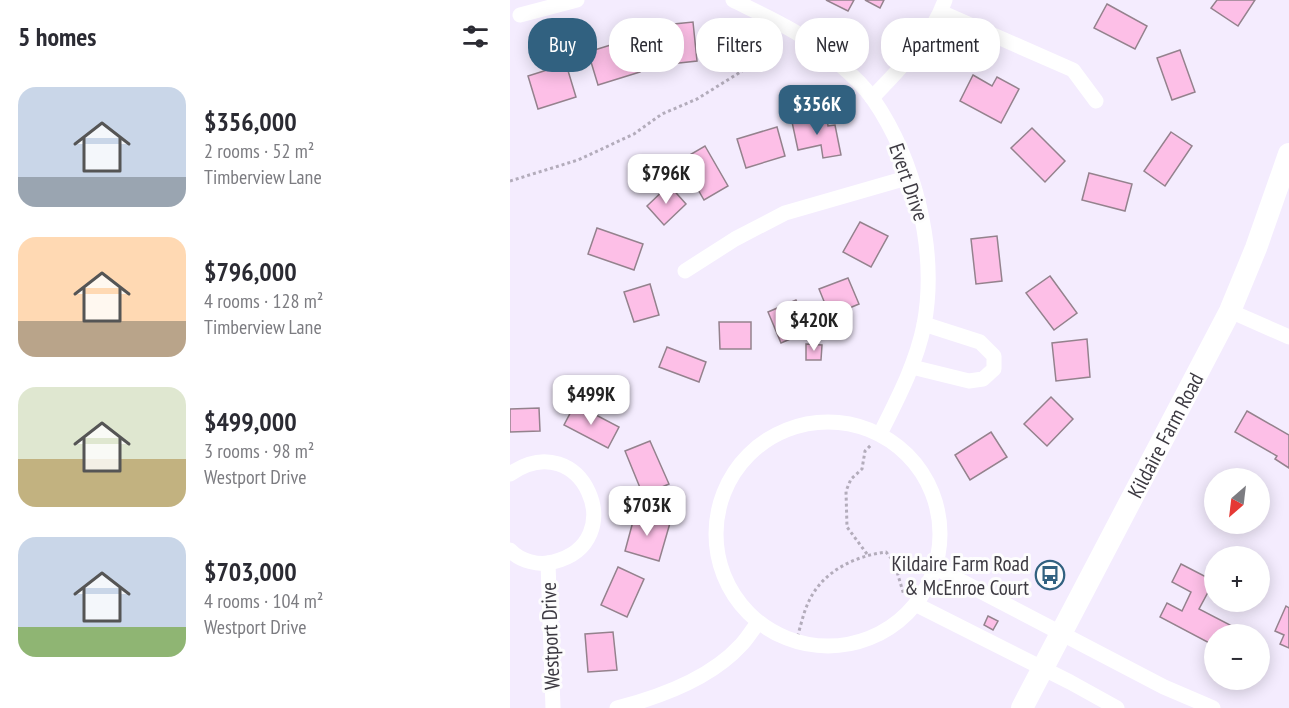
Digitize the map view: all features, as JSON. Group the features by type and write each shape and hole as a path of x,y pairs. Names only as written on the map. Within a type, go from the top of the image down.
{"main road":[{"name":"Kildaire Farm Road","path":"1022,708 1230,311 1260,238 1289,154"}],"street":[{"path":"520,15 577,0"},
{"name":"Evert Drive","path":"733,0 768,18"},
{"path":"872,98 913,54 943,6 1073,70 1096,101"},
{"name":"Evert Drive","path":"783,26 838,62 872,98 894,137 910,177 926,234 928,283 924,324 912,367 880,434"},
{"path":"685,271 735,239 785,213 910,177"},
{"path":"1230,311 1289,337"},
{"path":"912,367 969,381 983,379 994,369 994,356 980,342 924,324"},
{"path":"809,423 848,423 880,434 909,456 932,492 938,510 940,531 936,568 913,610 885,632 850,643 827,646 796,642 758,623 734,598 724,580 718,558 716,532 719,509 727,485 740,464 755,448 790,427 809,423"},
{"name":"Westport Drive","path":"510,474 522,466 539,462 555,463 570,469 582,479 591,493 594,508 593,524 587,539 577,551 563,560 548,563 530,562 510,550"},
{"name":"Westport Drive","path":"548,563 553,708"},
{"path":"936,568 1174,691 1213,708"},
{"path":"913,610 1042,669 1117,708"},
{"path":"617,708 656,697 705,673 725,660 741,645 758,623"}],"path":[{"path":"510,182 578,160 634,134 662,114 698,99 741,72"},
{"path":"867,554 847,527 846,491 851,479 862,469 865,451 880,434"},
{"path":"796,642 808,602 820,583 832,572 867,554 886,552 894,562 913,610"}],"building":[{"path":"826,0 854,0 848,11"},
{"path":"865,0 884,0 880,8"},
{"path":"1217,0 1255,0 1238,26 1211,8"},
{"path":"1107,4 1147,26 1135,49 1094,28"},
{"path":"693,22 696,61 684,62 684,23"},
{"path":"609,46 609,72 640,72 598,85 594,72 597,72 597,49"},
{"path":"1180,50 1195,92 1172,100 1157,58"},
{"path":"541,72 568,72 576,97 538,109 528,76"},
{"path":"973,75 992,86 997,77 1019,89 1001,123 960,101"},
{"path":"827,117 828,126 835,125 841,155 823,158 821,145 798,150 792,122"},
{"path":"777,127 785,156 746,168 737,139"},
{"path":"1032,128 1065,161 1045,182 1011,148"},
{"path":"1171,132 1192,146 1165,186 1144,171"},
{"path":"705,146 728,186 704,200 681,160"},
{"path":"1089,173 1132,184 1125,211 1082,200"},
{"path":"669,185 686,204 664,225 647,206"},
{"path":"860,222 888,236 871,267 843,252"},
{"path":"597,228 643,244 634,270 588,254"},
{"path":"997,236 1002,281 976,284 971,239"},
{"path":"1050,276 1077,313 1054,330 1026,293"},
{"path":"848,278 859,304 830,316 819,289"},
{"path":"650,284 659,315 634,322 624,292"},
{"path":"796,300 809,331 781,343 768,312"},
{"path":"719,322 751,322 751,349 720,349"},
{"path":"1087,339 1090,377 1056,381 1052,343"},
{"path":"806,344 822,345 821,360 806,360"},
{"path":"667,347 706,362 699,382 659,367"},
{"path":"1051,397 1073,419 1047,446 1024,424"},
{"path":"575,404 619,427 608,448 564,425"},
{"path":"539,408 540,431 510,432 510,409"},
{"path":"1247,411 1289,435 1289,468 1275,459 1277,456 1235,432"},
{"path":"991,432 1007,457 970,480 955,455"},
{"path":"650,441 669,484 643,495 625,451"},
{"path":"635,514 670,523 659,561 625,551"},
{"path":"1181,564 1204,576 1204,600 1199,609 1228,624 1204,624 1204,640 1160,617 1167,603 1182,611 1191,592 1172,582"},
{"path":"618,567 644,579 627,617 601,605"},
{"path":"1286,606 1289,608 1289,648 1280,644 1284,635 1275,631"},
{"path":"988,616 998,621 993,630 984,625"},
{"path":"613,632 617,670 588,672 585,634"}],"place":[{"name":"Kildaire Farm Road & McEnroe Court","path":"1050,575"}]}
